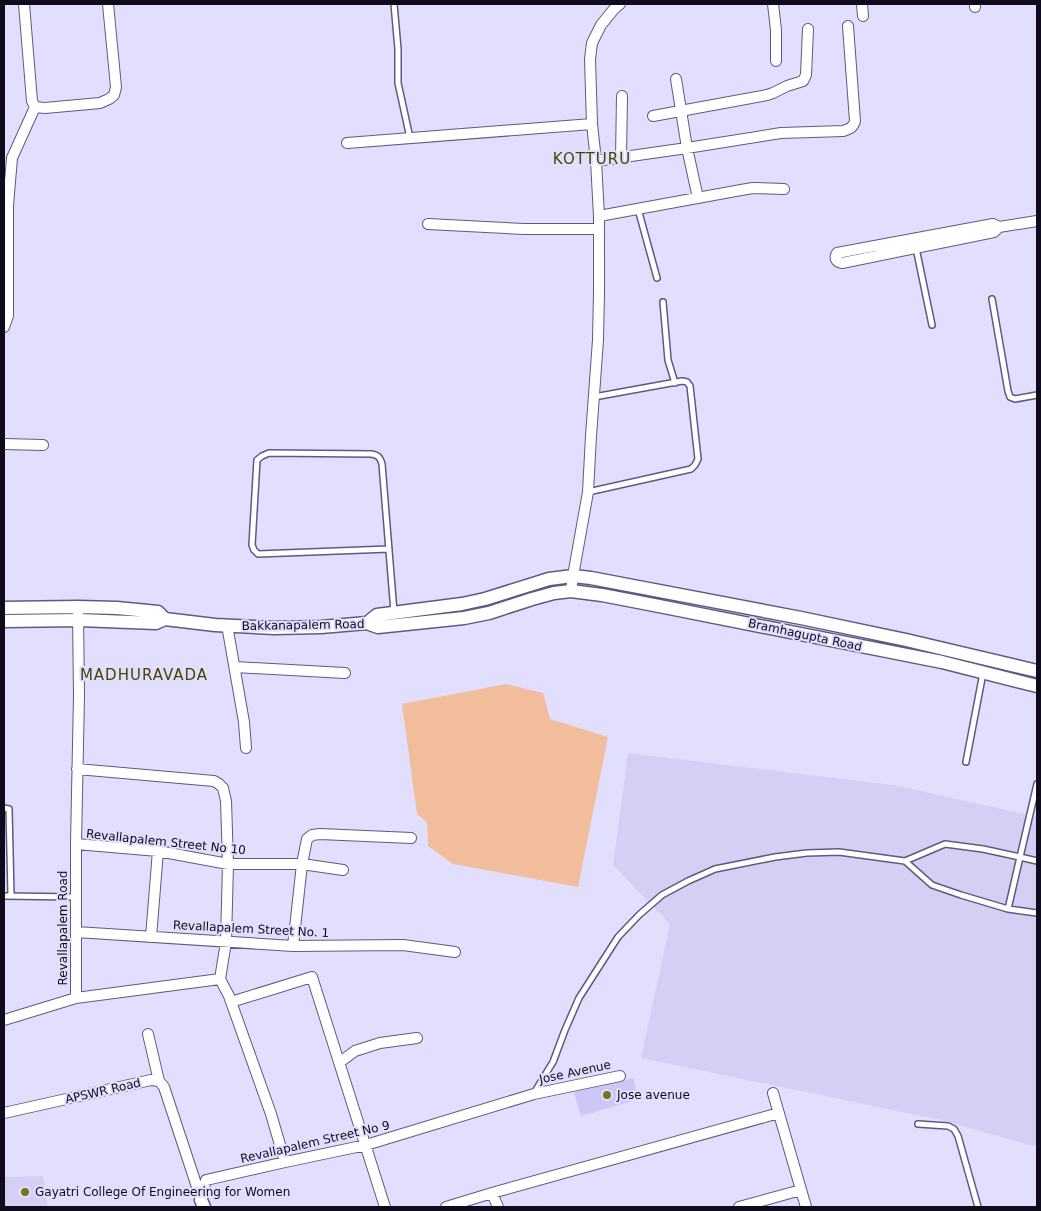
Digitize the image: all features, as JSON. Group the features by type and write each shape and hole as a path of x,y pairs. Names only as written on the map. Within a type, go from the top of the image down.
{"street":[{"path":"24,4 30,92 35,107"},
{"path":"35,107 45,108 100,103 114,95 116,87 108,4"},
{"path":"572,591 588,492 599,302 599,229 590,59 592,43 601,25 620,4"},
{"path":"773,4 776,30 776,61"},
{"path":"862,4 863,16"},
{"path":"596,161 781,132 849,130 855,121 848,26"},
{"path":"652,116 766,95 803,81 806,74 808,29"},
{"path":"676,79 687,148 698,198"},
{"path":"621,158 622,96"},
{"path":"4,326 8,316 8,205 12,158 35,107"},
{"path":"347,143 592,124"},
{"path":"598,216 753,188 784,189"},
{"path":"915,244 837,253 836,260 838,263 842,263 993,224 999,228 1037,221"},
{"path":"428,224 524,229 599,229"},
{"path":"4,444 43,445"},
{"name":"Bramhagupta Road","path":"367,623 377,615 462,604 486,599 549,579 573,576 820,622 1037,671"},
{"name":"Bramhagupta Road","path":"572,591 602,595 942,662 1037,686"},
{"name":"Bakkanapalem Road","path":"4,608 78,613 117,608 158,612 165,619 274,628 321,627 367,623 378,627 464,618 489,613 554,593 572,591"},
{"path":"4,621 78,613"},
{"name":"Revallapalem Road","path":"78,613 76,998 220,979"},
{"path":"227,625 244,722 246,748"},
{"path":"234,667 345,672"},
{"path":"77,769 214,781 223,788 226,801 228,864 226,942 220,979 231,1002 271,1114 285,1162"},
{"path":"293,946 302,864 307,839 312,835 320,834 411,838"},
{"name":"Revallapalem Street No 10","path":"76,844 158,851 228,864 302,864 343,870"},
{"path":"151,937 158,851"},
{"name":"Revallapalem Street No. 1","path":"76,932 293,946 403,945 455,952"},
{"path":"231,1002 312,977 385,1207"},
{"path":"4,1020 76,998"},
{"path":"148,1034 159,1081"},
{"path":"340,1062 355,1051 380,1043 417,1038"},
{"name":"Jose Avenue","path":"534,1094 620,1076"},
{"name":"APSWR Road","path":"4,1113 151,1080 159,1081 164,1087 202,1204"},
{"path":"773,1093 806,1207"},
{"name":"Revallapalem Street No 9","path":"202,1204 206,1180 366,1145 534,1094"},
{"path":"446,1207 779,1113"},
{"path":"739,1207 801,1190"},
{"path":"492,1193 498,1207"}],"lane":[{"path":"394,4 398,49 398,83 410,139"},
{"path":"638,209 657,278"},
{"path":"915,244 932,326"},
{"path":"992,299 1010,397 1015,399 1037,395"},
{"path":"664,302 668,360 674,383"},
{"path":"588,492 691,469 698,459 690,386 687,382 682,381 594,398"},
{"path":"389,550 258,554 252,545 257,460 269,453 377,455 382,464 389,550 394,612"},
{"path":"966,762 983,672"},
{"path":"1008,909 1037,784"},
{"path":"4,808 9,808 11,896"},
{"path":"534,1094 553,1062 579,998 618,937 662,895 688,881 715,869 775,857 839,852 904,861 945,844 983,849 1037,861"},
{"path":"904,861 932,885 1008,909 1037,913"},
{"path":"4,896 76,898"},
{"path":"918,1124 948,1126 954,1129 958,1136 978,1207"}],"shaded area":[{"path":"506,684 543,693 550,719 608,737 578,887 453,864 428,846 427,822 417,814 402,704"},
{"path":"628,753 893,785 1037,817 1037,1147 941,1120 641,1058 670,924 613,865"},
{"name":"Gayatri College Of Engineering for Women","path":"43,1176 48,1207 4,1207 4,1177"}],"building":[{"name":"Jose avenue","path":"633,1078 639,1099 581,1116 574,1092"}],"place":[{"name":"Jose avenue","path":"607,1095"},
{"name":"Gayatri College Of Engineering for Women","path":"25,1192"}],"district":[{"name":"KOTTURU","path":"592,159"},
{"name":"MADHURAVADA","path":"144,675"}]}
